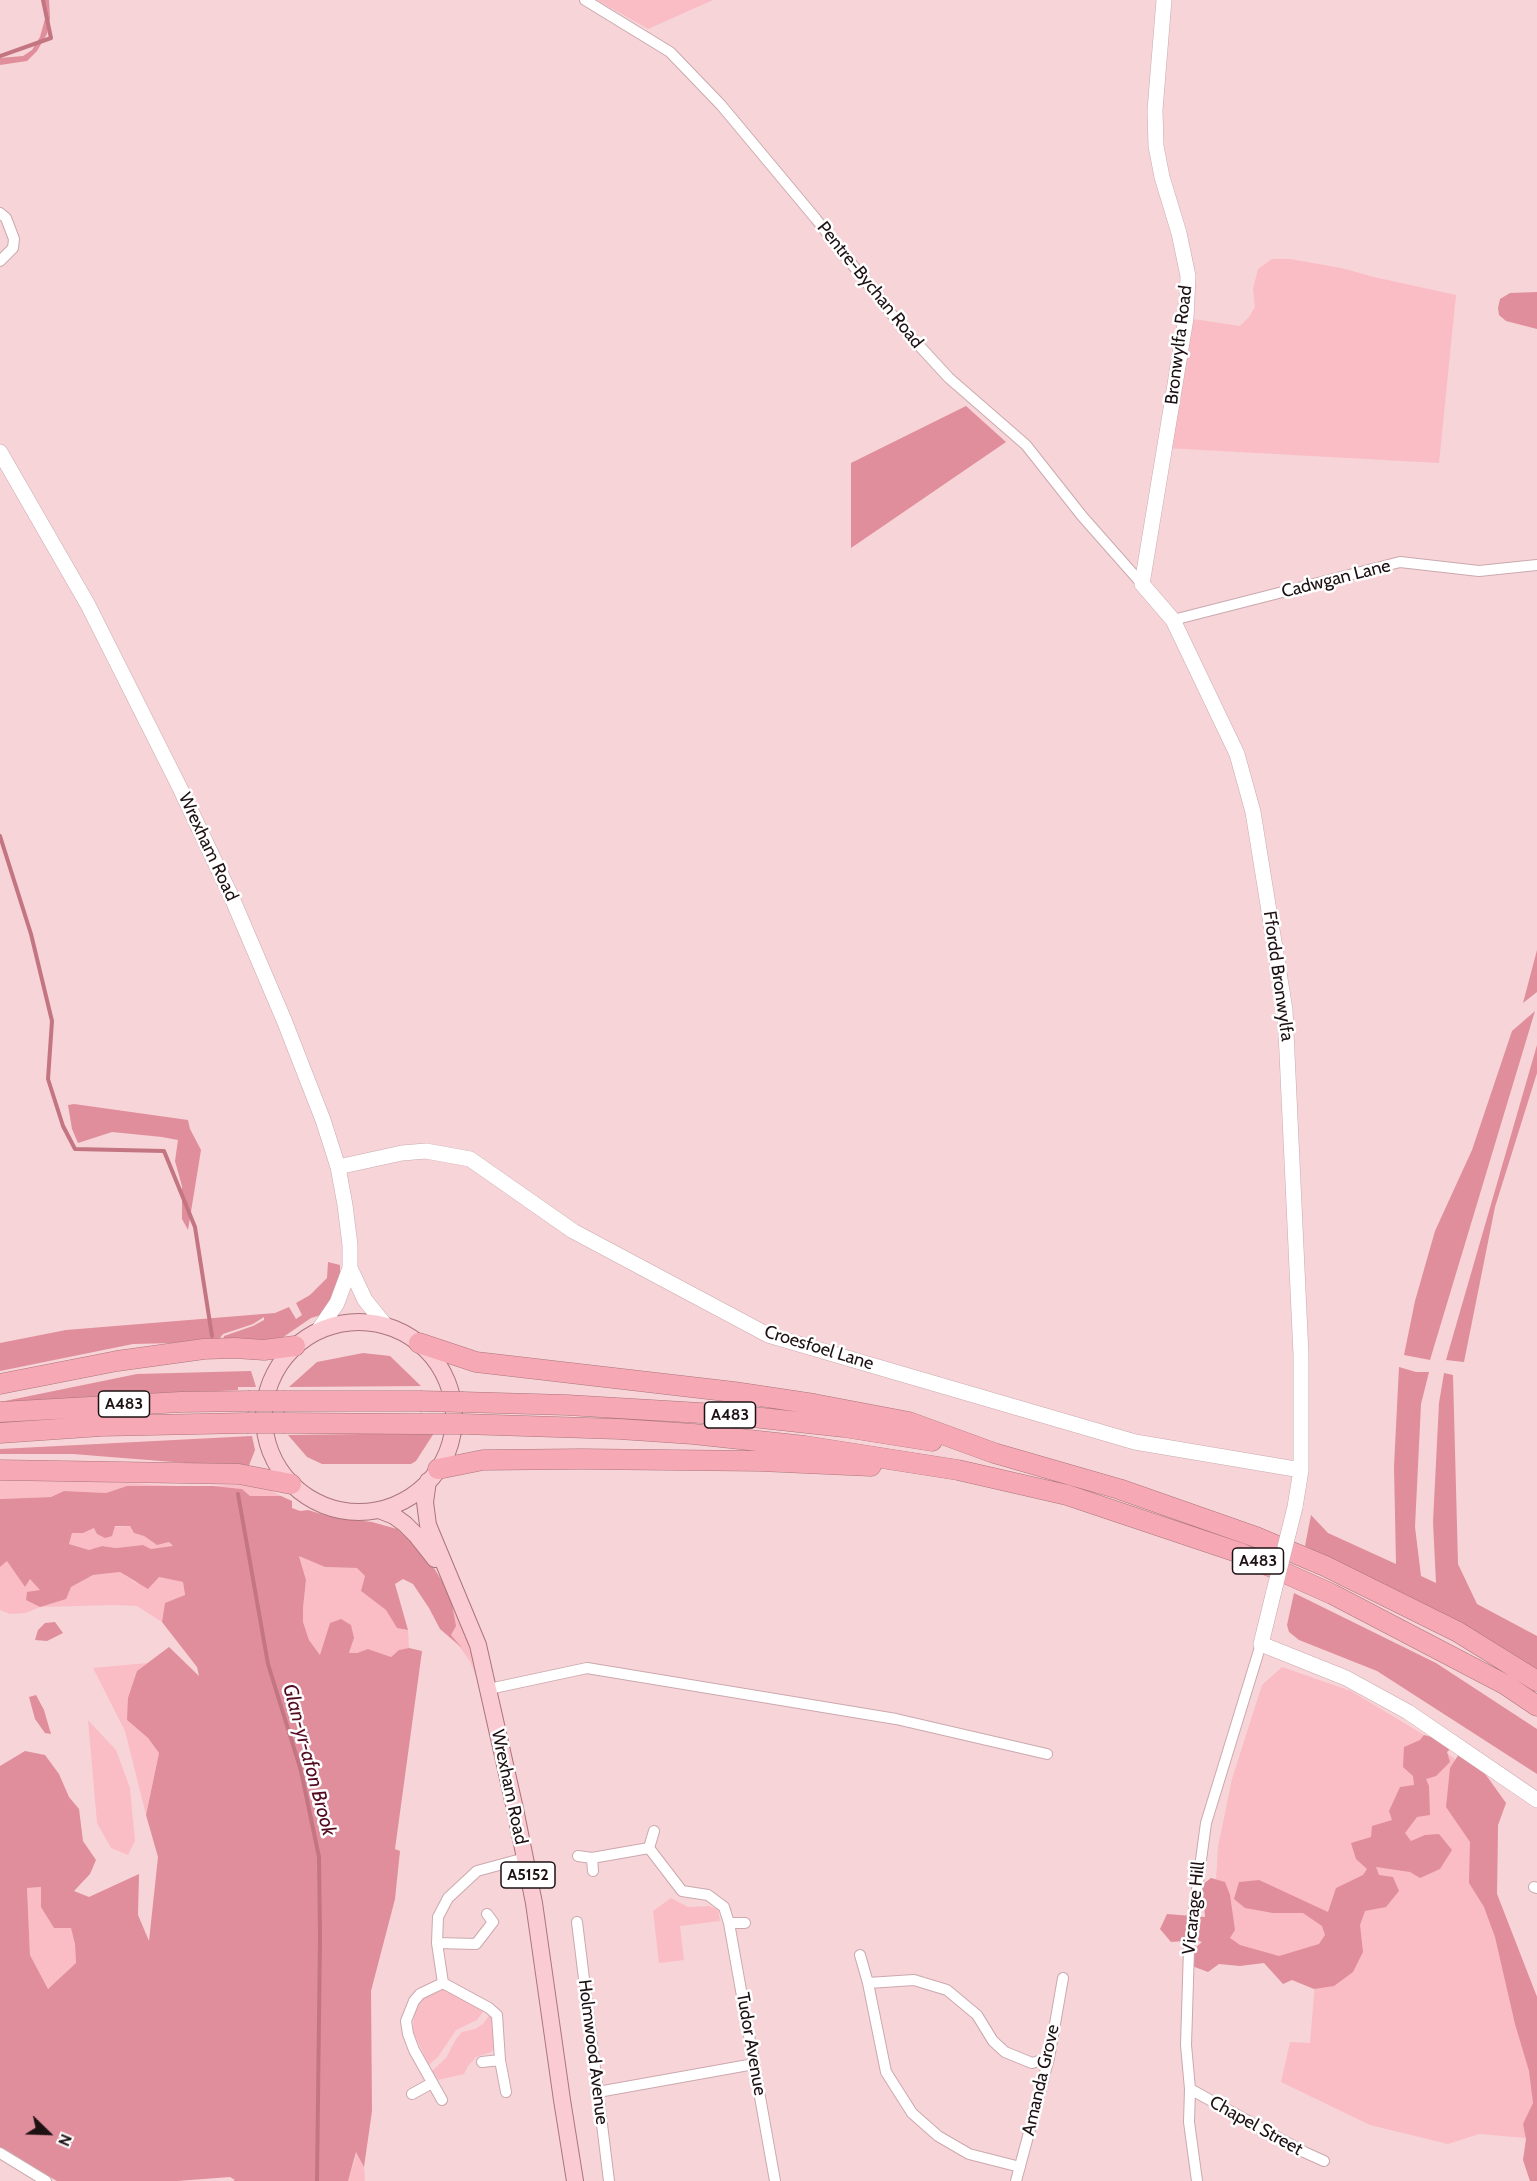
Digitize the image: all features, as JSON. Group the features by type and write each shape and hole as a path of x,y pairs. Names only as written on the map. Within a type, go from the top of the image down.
{"highway":[{"path":"419,1343 477,1362 734,1392 909,1422 994,1452"},
{"path":"0,1384 117,1361 204,1349 264,1350 295,1346"},
{"name":"A483","path":"0,1412 181,1402 463,1402 648,1409 781,1420 907,1436 994,1452 1119,1489 1266,1541 1325,1566 1458,1632 1537,1680"},
{"name":"A483","path":"0,1433 101,1426 247,1423 537,1426 693,1434 817,1447 958,1470 1067,1495 1240,1553 1332,1594 1412,1635 1506,1685 1537,1706"},
{"path":"433,1475 483,1460 581,1459 760,1461 958,1470"},
{"path":"0,1470 239,1474 291,1484"}],"main road":[{"name":"Bronwylfa Road","path":"1142,584 1187,308 1188,276 1156,146 1155,110 1164,0"},
{"name":"Wrexham Road","path":"0,452 88,605 182,790 232,898 323,1120 338,1167 345,1205 350,1245 350,1268 342,1293 318,1331"},
{"name":"Ffordd Bronwylfa","path":"1142,584 1173,620 1237,754 1253,812 1286,1010 1301,1355 1301,1470"},
{"name":"Croesfoel Lane","path":"338,1167 402,1153 426,1151 470,1159 573,1231 768,1335 1135,1442 1301,1470"},
{"name":"Wrexham Road","path":"350,1268 365,1300 386,1326"},
{"path":"352,1322 369,1322 386,1326 419,1343 435,1360 446,1380 452,1402 453,1425 448,1448 433,1475 406,1499 379,1510 347,1511 316,1503 291,1484 273,1459 264,1429 265,1399 276,1370 295,1346 318,1331 352,1322"},
{"path":"1301,1470 1295,1507 1261,1644 1346,1678 1408,1712 1537,1800"},
{"name":"Wrexham Road","path":"433,1475 425,1514 478,1645 489,1689 534,1903 575,2181"},
{"name":"Wrexham Road","path":"379,1510 394,1516 416,1534 449,1576"}],"street":[{"name":"Pentre-Bychan Road","path":"585,0 670,52 721,105 902,327 949,378 1026,445 1082,516 1142,584"},
{"path":"0,213 6,218 15,239 13,248 0,261"},
{"name":"Cadwgan Lane","path":"1173,620 1400,562 1479,572 1537,565"},
{"name":"Vicarage Hill","path":"1197,2181 1188,2122 1190,2089 1186,2045 1189,1949 1206,1823 1261,1644"},
{"path":"489,1689 587,1668 896,1719 1047,1754"},
{"path":"654,1831 650,1848 682,1891 708,1895 724,1907 729,1923 744,1923"},
{"path":"578,1856 592,1858 650,1848"},
{"path":"443,1983 437,1943 438,1917 448,1898 477,1871 525,1858"},
{"path":"592,1858 593,1871"},
{"path":"437,1943 476,1944 493,1922 487,1914"},
{"name":"Holmwood Avenue","path":"577,1922 609,2181"},
{"name":"Tudor Avenue","path":"729,1923 775,2181"},
{"path":"860,1954 886,2072 912,2113 938,2136 969,2154 1020,2168"},
{"name":"Amanda Grove","path":"1016,2181 1049,2058 1064,1978"},
{"path":"868,1983 914,1980 947,1990 977,2015 993,2041 1005,2052 1032,2063 1049,2058"},
{"path":"443,1983 489,2008 497,2015 500,2060 506,2092"},
{"path":"442,2100 414,2050 406,2021 414,2001 420,1994 443,1983"},
{"path":"482,2062 500,2060"},
{"path":"598,2092 754,2064"},
{"path":"412,2094 432,2083"},
{"name":"Chapel Street","path":"1190,2089 1304,2152 1323,2160"},
{"path":"0,2153 46,2181"}],"shaded area":[{"path":"44,0 49,0 50,18 47,34 37,51 27,61 0,65 0,58 23,56 32,50 40,37 45,19"},
{"path":"597,0 713,0 648,29"},
{"path":"1272,259 1290,259 1341,268 1456,295 1439,463 1165,448 1186,318 1240,326 1255,307 1253,289 1258,269"},
{"path":"1537,292 1537,329 1506,321 1499,315 1500,299 1510,293"},
{"path":"966,406 1006,442 851,548 851,463"},
{"path":"1537,950 1537,992 1523,1003"},
{"path":"1535,1011 1430,1360 1404,1355 1415,1301 1435,1231 1472,1150 1512,1031"},
{"path":"1537,1045 1537,1073 1495,1207 1464,1362 1446,1360"},
{"path":"68,1105 188,1120 201,1150 188,1230 182,1219 182,1186 175,1161 178,1140 112,1132 78,1143 72,1129"},
{"path":"328,1262 340,1265 340,1289 324,1314 311,1318 279,1340 223,1341 224,1336 253,1326 264,1320 264,1317 253,1324 223,1334 217,1342 133,1344 0,1371 0,1343 66,1330 275,1313 289,1307 296,1319 302,1315 296,1303 310,1295 327,1278"},
{"path":"363,1353 390,1356 421,1386 289,1387 317,1362"},
{"path":"1399,1367 1416,1372 1429,1372 1421,1404 1415,1527 1421,1576 1436,1583 1433,1522 1439,1403 1444,1373 1453,1375 1458,1564 1477,1604 1537,1636 1537,1671 1459,1622 1305,1546 1311,1515 1328,1533 1396,1564 1394,1466"},
{"path":"251,1371 256,1387 238,1387 238,1390 0,1402 137,1374"},
{"path":"434,1433 416,1461 411,1464 322,1464 307,1457 288,1435"},
{"path":"252,1436 255,1450 248,1468 73,1454 0,1454 0,1449"},
{"path":"49,1478 175,1486 127,1486 106,1493 64,1491 51,1497 0,1499 0,1480"},
{"path":"244,1484 272,1491 281,1496 250,1496 242,1489 213,1486"},
{"path":"127,1486 213,1486 242,1489 250,1496 281,1496 292,1501 292,1508 300,1511 308,1510 331,1517 372,1522 397,1529 426,1555 450,1594 456,1626 451,1635 462,1648 440,1629 413,1584 403,1579 395,1584 408,1630 397,1628 386,1610 361,1591 365,1576 357,1568 325,1567 299,1556 306,1580 303,1622 309,1640 320,1655 330,1623 341,1619 351,1625 354,1638 349,1653 368,1649 391,1657 399,1650 409,1648 422,1651 395,1849 400,1851 395,1899 371,1991 372,2111 364,2167 356,2152 348,2181 233,2181 235,2180 230,2177 177,2181 57,2181 0,2147 0,1766 25,1751 45,1755 59,1774 69,1797 79,1809 83,1841 96,1860 90,1874 74,1891 89,1897 139,1874 138,1915 149,1941 158,1857 146,1815 159,1753 148,1738 127,1720 128,1698 137,1671 169,1647 199,1676 197,1667 162,1622 165,1603 185,1595 183,1582 159,1577 148,1589 120,1572 93,1575 71,1587 66,1599 40,1607 26,1600 27,1592 40,1590 30,1579 25,1587 7,1561 0,1567 0,1499 51,1497 64,1491 106,1493","holes":["115,1526 130,1526 134,1533 144,1536 157,1545 169,1542 173,1546 151,1549 143,1545 116,1548 102,1546 89,1550 69,1544 72,1533 83,1533 94,1528 97,1534 105,1538 112,1536","41,1887 41,1907 54,1928 71,1928 75,1944 76,1963 48,1989 30,1955 27,1888"]},
{"path":"130,1526 134,1533 144,1536 157,1545 169,1542 173,1547 151,1549 143,1545 116,1548 102,1546 89,1550 69,1544 72,1533 83,1533 94,1528"},
{"path":"299,1555 325,1567 357,1568 365,1576 361,1591 386,1610 397,1627 408,1630 409,1648 399,1650 391,1657 368,1649 349,1653 354,1638 330,1623 321,1656 309,1640 303,1622 306,1580"},
{"path":"7,1560 25,1587 29,1578 71,1587 93,1575 120,1572 136,1583 159,1577 183,1582 185,1595 165,1604 162,1622 137,1606 40,1607 26,1613 10,1614 0,1610 0,1567"},
{"path":"1294,1593 1436,1663 1537,1729 1537,1774 1377,1671 1299,1640 1289,1632 1287,1625"},
{"path":"450,1594 463,1624 481,1690 470,1661 451,1635"},
{"path":"55,1622 63,1633 47,1641 35,1640 38,1630 45,1623"},
{"path":"147,1663 137,1671 127,1720 148,1738 159,1753 146,1815 125,1731 93,1668"},
{"path":"1282,1667 1351,1691 1431,1739 1506,1803 1498,1825 1497,1894 1537,1997 1537,2139 1479,2134 1448,2144 1370,2125 1281,2082 1290,2042 1310,2043 1315,1983 1264,1963 1214,1954 1218,1847 1232,1779 1262,1685"},
{"path":"36,1695 44,1710 51,1734 45,1733 35,1719 29,1697"},
{"path":"88,1720 116,1750 130,1788 135,1841 128,1855 111,1848 97,1823"},
{"path":"1424,1735 1439,1739 1450,1749 1447,1752 1450,1762 1436,1776 1426,1779 1429,1786 1430,1815 1417,1817 1405,1833 1411,1841 1425,1835 1439,1834 1452,1850 1440,1869 1420,1878 1410,1872 1376,1867 1379,1875 1393,1877 1399,1891 1386,1907 1365,1911 1360,1925 1363,1952 1353,1972 1334,1986 1314,1989 1292,1980 1283,1984 1264,1963 1240,1966 1219,1964 1208,1972 1192,1966 1195,1948 1202,1942 1196,1940 1171,1942 1160,1929 1167,1914 1205,1917 1202,1885 1211,1878 1225,1882 1230,1895 1235,1930 1230,1938 1240,1945 1279,1956 1319,1944 1325,1935 1322,1926 1303,1913 1273,1913 1245,1908 1234,1899 1239,1882 1259,1880 1328,1912 1336,1888 1363,1875 1367,1869 1356,1859 1351,1843 1371,1837 1372,1826 1392,1820 1389,1811 1400,1787 1414,1785 1413,1776 1403,1767 1404,1747 1420,1740"},
{"path":"1459,1754 1481,1768 1506,1803 1498,1825 1497,1894 1537,1997 1537,2181 1530,2181 1523,2160 1526,2139 1523,2124 1533,2103 1529,2071 1515,2024 1495,1937 1484,1907 1469,1883 1470,1842 1446,1807 1450,1768"},
{"path":"41,1887 71,1928 75,1944 76,1963 48,1989 30,1955 27,1888"},
{"path":"671,1898 688,1907 709,1906 718,1909 720,1921 680,1926 684,1960 659,1963 653,1911"},
{"path":"437,1990 445,1990 485,2009 477,2020 456,2030 438,2057 429,2065 413,2032 414,2014 421,2000"},
{"path":"490,2014 493,2021 495,2047 491,2052 476,2057 464,2074 438,2080 432,2071 446,2058 456,2039 462,2032 475,2029 483,2024"},
{"path":"356,2151 364,2167 365,2181 348,2181"}],"waterway":[{"path":"0,56 51,38 43,0"},
{"path":"0,836 31,934 52,1021 48,1079 63,1126 75,1149 164,1151 195,1227 212,1336"},
{"name":"Glan-yr-afon Brook","path":"238,1494 268,1664 301,1771 319,1857 317,2181"}]}
